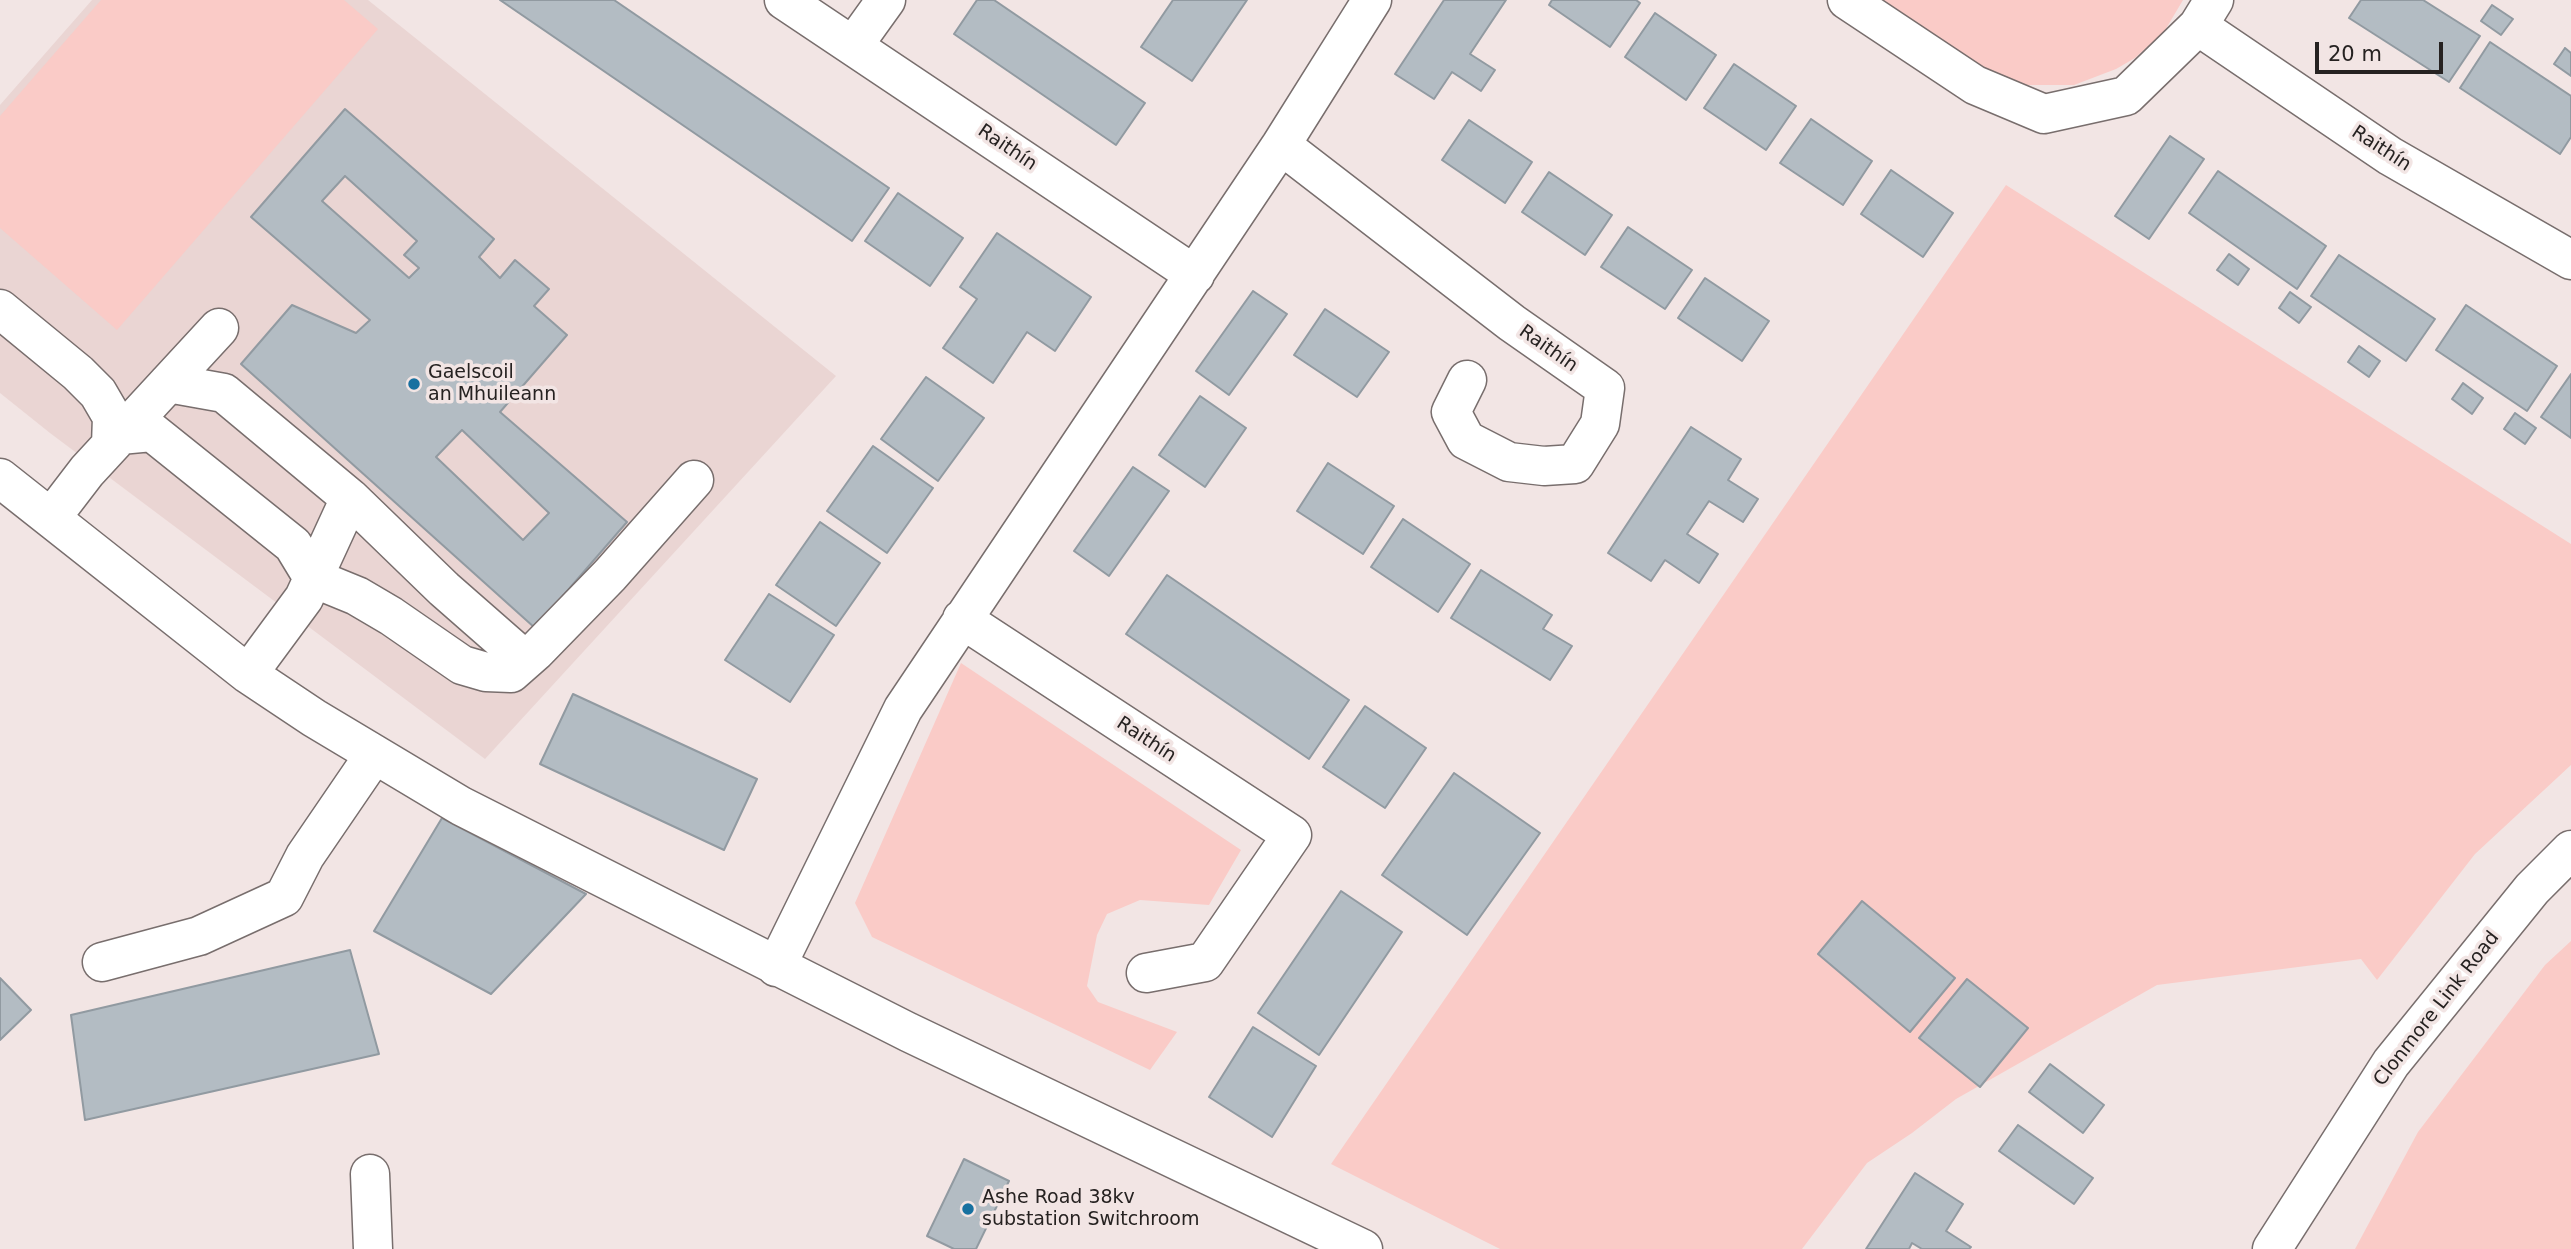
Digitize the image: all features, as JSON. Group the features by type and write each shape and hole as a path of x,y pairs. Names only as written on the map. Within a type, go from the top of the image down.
{"street":[{"name":"Raithín","path":"784,0 1195,275"},
{"path":"853,46 886,0"},
{"path":"776,967 903,709 1282,145 1372,0"},
{"name":"Raithín","path":"1847,0 1975,85 2044,114 2126,96 2206,13 2390,156 2571,260"},
{"name":"Raithín","path":"1282,145 1512,323 1605,388 1600,424 1575,464 1544,466 1509,463 1466,440 1451,412 1467,380"},
{"path":"0,309 99,393 112,417 116,440"},
{"path":"51,518 87,471 219,328"},
{"path":"168,383 224,393 350,498 444,589 525,660"},
{"path":"116,440 152,432 293,545 313,578 368,602 462,665 486,672 511,673 610,575 694,480"},
{"path":"0,478 248,674 374,755 461,806 776,967 1363,1249"},
{"path":"248,674 304,598 350,498"},
{"name":"Raithín","path":"961,620 1292,835 1205,962 1146,973"},
{"path":"102,962 199,936 284,897 305,856 374,755"},
{"name":"Clonmore Link Road","path":"2272,1249 2391,1063 2532,889 2571,850"},
{"path":"370,1174 373,1249"}],"shaded area":[{"name":"Gaelscoil an Mhuileann","path":"92,0 368,0 836,376 485,759 0,393 0,105"},
{"path":"101,0 344,0 378,29 117,330 0,228 0,116"},
{"path":"1880,0 2183,0 2164,32 2135,58 2116,69 2074,85 2024,85 1993,76"},
{"path":"2006,185 2571,544 2571,765 2475,854 2377,980 2361,959 2157,985 1956,1099 1867,1163 1802,1249 1500,1249 1331,1164"},
{"path":"961,663 1241,850 1209,905 1140,900 1107,914 1097,935 1087,986 1098,1002 1177,1032 1150,1070 872,937 855,903"},
{"path":"2571,941 2571,1249 2355,1249 2418,1132 2545,965"}],"building":[{"path":"500,0 614,0 889,188 852,241"},
{"path":"977,0 994,0 1145,103 1116,145 954,34"},
{"path":"1173,0 1247,0 1192,81 1141,47"},
{"path":"1444,0 1506,0 1470,54 1495,70 1481,91 1452,72 1434,99 1395,74"},
{"path":"1552,0 1636,0 1640,3 1610,47 1549,5"},
{"path":"2361,0 2423,0 2480,36 2449,82 2349,18"},
{"path":"2492,5 2513,19 2501,35 2481,21"},
{"path":"1655,13 1716,55 1686,100 1625,57"},
{"path":"2490,42 2571,96 2571,137 2560,154 2460,88"},
{"path":"2565,48 2571,53 2571,76 2554,64"},
{"path":"1734,64 1796,106 1766,150 1704,108"},
{"path":"345,109 494,239 479,257 500,278 515,260 549,289 534,306 567,335 500,412 627,522 535,628 241,364 292,305 356,333 370,320 251,217","holes":["345,176 417,241 404,255 419,268 409,278 322,201","462,430 549,513 523,540 436,457"]},
{"path":"1811,119 1872,161 1843,205 1780,163"},
{"path":"1469,120 1532,162 1505,203 1442,160"},
{"path":"2170,136 2204,159 2149,239 2115,216"},
{"path":"1891,170 1953,213 1923,257 1861,214"},
{"path":"2218,171 2326,246 2297,289 2189,213"},
{"path":"1549,172 1612,215 1585,255 1522,212"},
{"path":"898,193 963,238 930,286 865,241"},
{"path":"1628,227 1692,270 1665,309 1601,267"},
{"path":"997,233 1091,297 1055,351 1027,332 993,383 943,348 977,299 960,287"},
{"path":"2229,254 2249,269 2238,285 2217,270"},
{"path":"2339,255 2435,319 2406,361 2311,296"},
{"path":"1705,278 1769,321 1742,361 1678,318"},
{"path":"1253,291 1287,314 1229,395 1196,371"},
{"path":"2290,292 2311,307 2299,323 2279,308"},
{"path":"2466,305 2557,366 2527,411 2436,350"},
{"path":"1325,309 1389,352 1357,397 1294,355"},
{"path":"2359,346 2380,361 2369,377 2348,362"},
{"path":"2571,374 2571,438 2541,417"},
{"path":"926,377 984,418 938,481 881,439"},
{"path":"2463,383 2483,398 2472,414 2452,399"},
{"path":"1200,396 1246,428 1205,487 1159,455"},
{"path":"2515,413 2536,428 2525,444 2504,429"},
{"path":"1691,427 1741,459 1728,480 1758,499 1743,522 1709,501 1687,534 1718,554 1699,583 1665,560 1651,581 1608,553"},
{"path":"873,446 933,488 887,553 827,511"},
{"path":"1328,463 1394,506 1363,554 1297,511"},
{"path":"1133,467 1169,491 1109,576 1074,551"},
{"path":"1403,519 1470,564 1438,612 1371,567"},
{"path":"820,522 880,563 836,626 776,585"},
{"path":"1481,570 1552,615 1543,629 1572,646 1550,680 1451,618"},
{"path":"1167,575 1349,700 1309,759 1126,634"},
{"path":"769,594 834,635 790,702 725,660"},
{"path":"573,694 757,779 724,850 540,764"},
{"path":"1365,706 1426,748 1385,808 1323,767"},
{"path":"1454,773 1540,833 1467,935 1382,875"},
{"path":"442,818 586,894 491,994 374,931"},
{"path":"1341,891 1402,932 1319,1055 1258,1013"},
{"path":"1862,901 1955,978 1910,1032 1818,954"},
{"path":"350,950 379,1054 85,1120 71,1015"},
{"path":"0,978 31,1010 0,1040"},
{"path":"1967,979 2028,1028 1980,1087 1919,1038"},
{"path":"1253,1027 1316,1066 1272,1137 1209,1097"},
{"path":"2050,1064 2104,1105 2083,1133 2029,1092"},
{"path":"2018,1125 2093,1178 2074,1204 1999,1151"},
{"name":"Ashe Road 38kv substation Switchroom","path":"964,1159 1009,1181 976,1249 954,1249 927,1236"},
{"path":"1915,1173 1963,1204 1946,1231 1971,1247 1969,1249 1922,1249 1912,1243 1909,1249 1866,1249"}],"place":[{"name":"Gaelscoil an Mhuileann","path":"414,384"},
{"name":"Ashe Road 38kv substation Switchroom","path":"968,1209"}]}
